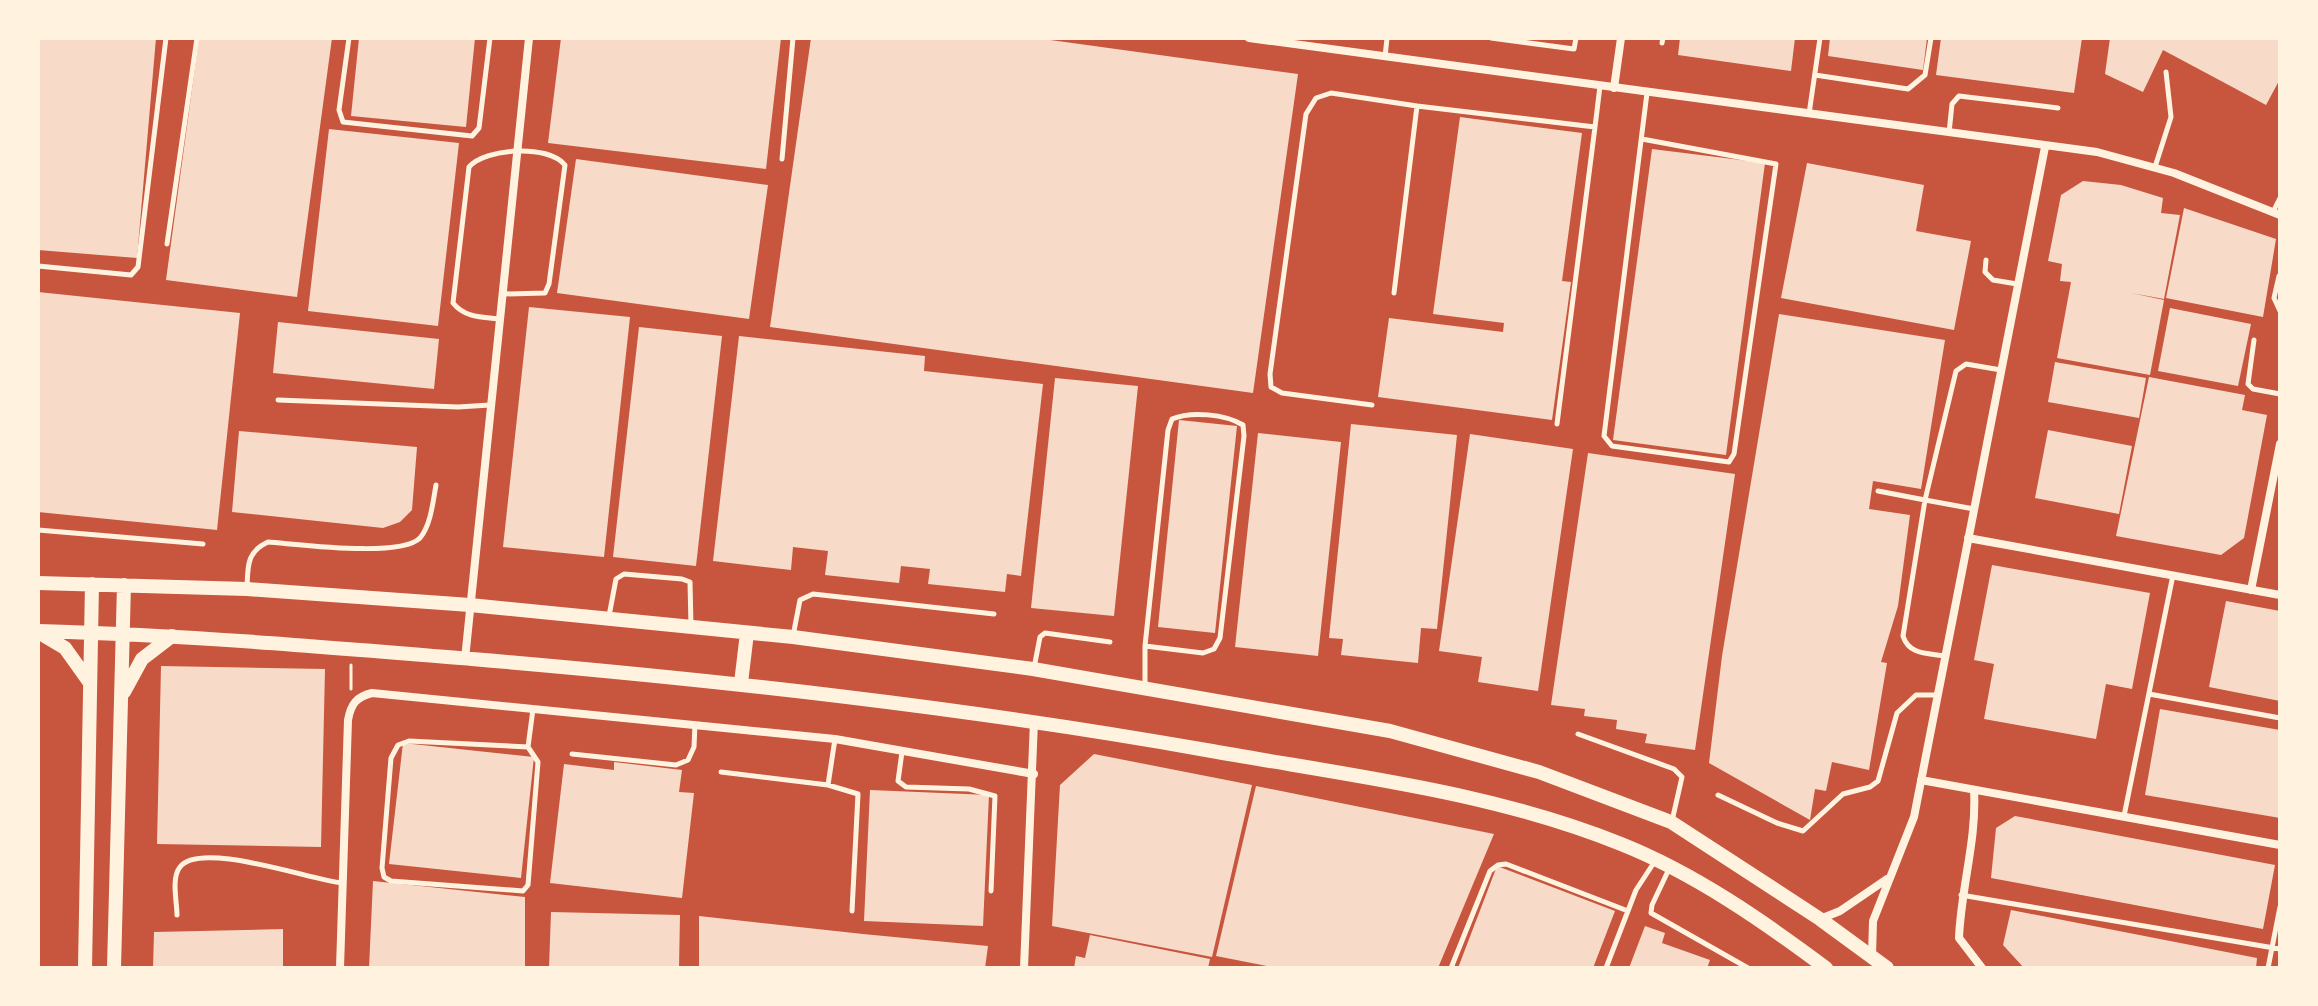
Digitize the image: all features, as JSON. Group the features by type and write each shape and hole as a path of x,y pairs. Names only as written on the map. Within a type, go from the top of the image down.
{"street":[{"path":"465,659 529,38"},
{"path":"1249,38 2097,152 2155,167 2276,214"},
{"path":"1614,88 1621,38"},
{"path":"1872,956 1873,921 1914,817 2045,147"},
{"path":"2251,590 2280,444"},
{"path":"1968,538 2280,595"},
{"path":"38,583 247,589 470,605 793,637 1033,669 1390,731 1539,772 1671,822 1820,919 1887,968"},
{"path":"85,968 92,584"},
{"path":"114,968 124,585"},
{"path":"38,632 173,636 741,683 1034,720 1526,811 1623,844 1655,860 1735,904 1811,963 1826,968"},
{"path":"38,632 65,648 90,683"},
{"path":"741,683 747,633"},
{"path":"120,701 142,659 173,636"},
{"path":"340,968 348,720 354,701 372,693 835,739 1034,774"},
{"path":"1024,968 1034,720"},
{"path":"1921,780 2280,845"},
{"path":"1974,790 1976,817 1960,894 1959,938 1982,968"},
{"path":"1820,919 1840,911 1888,878"}],"lane":[{"path":"38,266 131,275 138,267 166,38"},
{"path":"167,244 197,38"},
{"path":"349,38 339,110 343,122 472,136 479,128 490,38"},
{"path":"782,159 793,38"},
{"path":"1385,57 1387,38"},
{"path":"1491,38 1574,49 1576,38"},
{"path":"1809,115 1820,38"},
{"path":"1815,75 1908,89 1925,75 1931,38"},
{"path":"2155,167 2171,117 2166,72"},
{"path":"1557,424 1600,86"},
{"path":"1372,405 1282,393 1271,387 1270,374 1306,114 1316,98 1331,93 1595,127"},
{"path":"1642,139 1776,164 1734,454 1729,462 1612,446 1604,436 1647,93"},
{"path":"1949,134 1952,104 1959,96 2058,108"},
{"path":"1394,293 1417,106"},
{"path":"500,319 472,316 460,311 453,303 469,167 478,157 518,151 549,153 565,165 549,284 545,293 503,294"},
{"path":"2276,214 2280,198"},
{"path":"1986,260 1985,272 1993,280 2017,284"},
{"path":"2279,276 2274,298 2280,311"},
{"path":"2254,340 2248,384 2253,389 2280,394"},
{"path":"1945,656 1914,651 1907,646 1903,636 1925,500 1956,371 1966,364 2001,370"},
{"path":"278,400 458,407 491,404"},
{"path":"1145,646 1203,653 1214,649 1220,638 1244,436 1243,425 1235,420 1185,414 1172,419 1145,646 1145,689"},
{"path":"247,589 249,560 255,548 268,542 375,548 406,545 418,540 426,528 436,485"},
{"path":"1878,491 1974,509"},
{"path":"38,530 203,544"},
{"path":"609,619 616,579 624,574 682,579 690,582 693,592 691,627"},
{"path":"2124,816 2173,575"},
{"path":"793,637 800,600 813,594 994,614"},
{"path":"1033,669 1040,637 1045,633 1110,642"},
{"path":"2149,694 2280,718"},
{"path":"1718,795 1777,823 1803,831 1843,794 1870,787 1878,781 1897,713 1916,695 1938,695"},
{"path":"528,747 409,741 398,745 391,758 382,868 384,877 391,881 523,891 528,885 538,762 528,747 533,709"},
{"path":"572,754 676,765 688,760 694,747 695,724"},
{"path":"1578,734 1674,769 1682,777 1671,822"},
{"path":"828,785 835,739"},
{"path":"902,751 898,781 906,787 969,789 995,796 991,891"},
{"path":"721,772 828,785 858,794 852,911"},
{"path":"177,915 176,874 181,864 193,859 247,860 316,880 342,883"},
{"path":"1606,968 1636,890 1655,860"},
{"path":"1451,968 1490,871 1498,865 1506,864 1628,911"},
{"path":"1669,868 1651,913 1748,968"},
{"path":"1960,894 2280,949"},
{"path":"2268,968 2280,907"}],"path":[{"path":"352,649 351,688 354,701"}],"building":[{"path":"38,38 156,38 137,258 38,250"},
{"path":"199,38 332,38 297,297 166,280"},
{"path":"359,38 475,38 466,127 351,116"},
{"path":"561,38 781,38 766,169 548,143"},
{"path":"811,38 1036,38 1298,74 1253,393 770,327"},
{"path":"1680,38 1795,38 1791,71 1678,55"},
{"path":"1830,38 1927,38 1923,70 1828,56"},
{"path":"1941,38 2082,38 2074,93 1936,75"},
{"path":"2110,38 2280,38 2280,79 2266,105 2163,50 2143,92 2105,74"},
{"path":"1460,117 1582,133 1562,281 1571,282 1552,420 1378,397 1389,318 1503,332 1504,323 1433,314"},
{"path":"329,129 459,143 438,326 308,311"},
{"path":"1652,149 1765,163 1726,455 1613,440"},
{"path":"576,159 768,185 749,319 557,293"},
{"path":"1807,163 1924,185 1916,231 1971,241 1954,330 1781,298"},
{"path":"2083,181 2121,185 2163,198 2161,213 2180,215 2164,299 2131,293 2164,300 2150,375 2057,358 2071,282 2060,281 2062,264 2048,261 2061,195"},
{"path":"2184,208 2276,239 2263,317 2166,298"},
{"path":"38,292 240,313 217,530 38,512"},
{"path":"529,307 630,317 604,557 503,547"},
{"path":"2170,308 2251,324 2238,386 2158,371"},
{"path":"1779,314 1945,340 1921,489 1873,481 1869,509 1910,515 1898,606 1881,662 1887,663 1869,770 1832,762 1826,791 1815,789 1810,820 1709,763 1722,656"},
{"path":"278,322 439,339 434,389 273,373"},
{"path":"639,327 722,336 696,566 613,557"},
{"path":"739,336 925,356 924,371 1043,384 1021,576 1007,574 1005,592 928,584 930,569 901,566 899,583 825,575 828,551 793,547 791,570 713,561"},
{"path":"2055,362 2146,378 2139,418 2048,402"},
{"path":"2149,377 2245,395 2242,410 2267,415 2244,538 2221,555 2116,536"},
{"path":"1055,378 1138,386 1114,616 1031,608"},
{"path":"1179,420 1237,426 1215,633 1158,627"},
{"path":"1351,424 1457,435 1437,629 1421,628 1418,663 1341,655 1343,639 1329,638"},
{"path":"2048,430 2132,446 2119,514 2035,498"},
{"path":"239,431 417,447 412,510 400,522 383,528 232,512"},
{"path":"1258,433 1341,442 1318,656 1235,647"},
{"path":"1470,434 1573,449 1538,691 1478,682 1482,657 1439,651"},
{"path":"1588,453 1735,474 1695,750 1645,743 1647,734 1616,729 1617,720 1584,716 1585,709 1551,705"},
{"path":"1992,565 2150,593 2132,689 2106,684 2096,739 1984,719 1994,664 1974,660"},
{"path":"2226,601 2280,611 2280,701 2209,687"},
{"path":"161,666 325,669 321,847 157,844"},
{"path":"2160,709 2280,730 2280,818 2145,795"},
{"path":"403,743 534,757 521,878 389,864"},
{"path":"1094,754 1252,785 1212,957 1052,926 1060,785"},
{"path":"614,762 682,770 679,792 694,793 682,898 550,883 564,764 614,770"},
{"path":"1256,786 1494,834 1438,968 1277,968 1216,956"},
{"path":"870,790 989,795 983,926 864,921"},
{"path":"2015,816 2275,865 2263,929 1991,878 1996,828"},
{"path":"1497,866 1615,911 1593,968 1458,968"},
{"path":"373,881 525,897 525,968 369,968"},
{"path":"2011,910 2257,958 2256,968 2024,968 2003,945"},
{"path":"551,912 680,915 679,968 549,968"},
{"path":"699,916 988,946 985,968 699,968"},
{"path":"1645,926 1665,933 1662,943 1710,960 1707,968 1629,968"},
{"path":"283,929 283,968 153,968 154,932"},
{"path":"1090,935 1210,959 1208,968 1074,968 1076,956 1085,958"}]}
